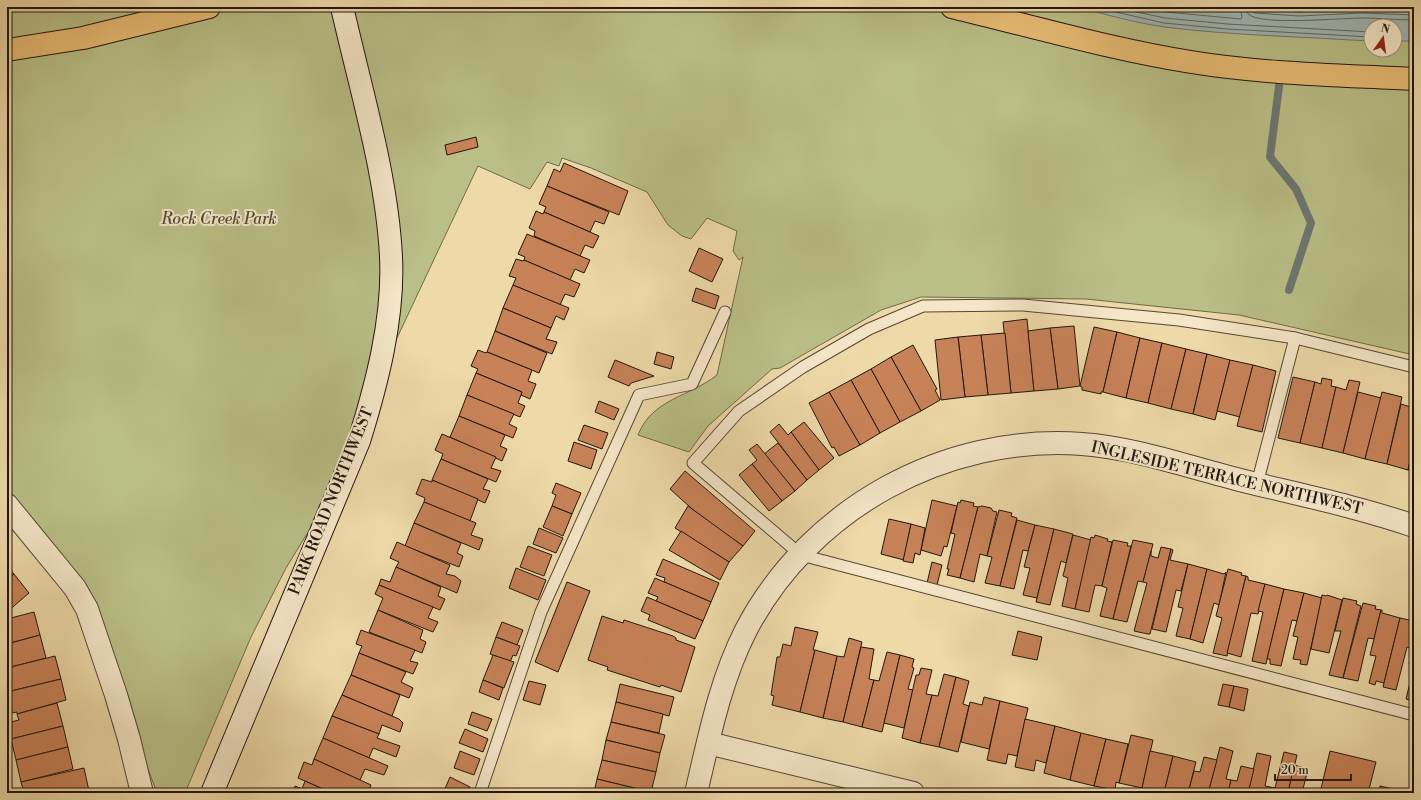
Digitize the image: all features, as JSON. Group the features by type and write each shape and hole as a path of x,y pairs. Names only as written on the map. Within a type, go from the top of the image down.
{"main road":[{"path":"7,50 83,38 209,7"},
{"path":"952,7 1132,51 1192,62 1293,74 1414,78"}],"street":[{"name":"PARK ROAD NORTHWEST","path":"212,793 352,456 369,408 385,335 390,294 391,257 388,220 377,157 342,7"},
{"name":"INGLESIDE TERRACE NORTHWEST","path":"696,793 726,677 746,630 776,584 801,555 846,513 889,485 953,459 1003,448 1052,443 1106,447 1359,508 1414,526"},
{"path":"7,505 71,583 87,609 121,710 142,793"},
{"path":"708,743 913,793"}],"lane":[{"path":"1414,367 1296,338 1179,320 1023,305 923,306 869,329 803,367 739,411 693,464 801,555 1414,715"},
{"path":"480,793 541,612 639,395 692,384 725,312"},
{"path":"1257,484 1296,338"}],"green space":[{"name":"Rock Creek Park","path":"7,7 1414,7 1414,355 1239,315 1086,299 921,297 881,310 780,368 772,369 708,426 689,452 638,435 644,423 662,406 695,389 717,375 743,257 739,260 733,251 737,231 707,218 691,239 682,236 668,225 647,192 591,168 562,158 559,166 547,162 530,189 478,166 339,461 313,524 286,568 251,637 185,793 157,793 115,681 62,576 7,516"}],"water":[{"path":"1078,7 1233,7 1299,12 1362,9 1414,11 1414,41 1403,41 1403,18 1363,18 1363,41 1188,30 1122,18"}],"building":[{"path":"476,137 478,147 447,155 445,145"},
{"path":"564,163 628,191 619,215 547,186 554,169 560,172"},
{"path":"547,186 609,212 604,224 595,221 590,232 544,212 546,207 539,204"},
{"path":"536,211 543,214 544,212 599,236 593,248 585,245 580,256 534,236 535,231 529,228"},
{"path":"527,234 590,260 584,273 575,269 570,280 524,260 525,257 518,254"},
{"path":"699,248 723,259 712,282 689,271"},
{"path":"516,259 524,260 580,284 574,297 565,294 560,305 513,285 516,278 509,276"},
{"path":"513,285 569,308 564,320 556,316 551,328 503,308"},
{"path":"696,288 719,296 715,309 692,301"},
{"path":"503,308 551,328 546,339 557,342 552,354 495,331"},
{"path":"1027,319 1034,391 1011,393 1003,322"},
{"path":"1074,326 1080,386 1058,389 1050,328"},
{"path":"1094,327 1117,332 1103,392 1101,392 1101,394 1082,390 1082,387 1080,386"},
{"path":"1050,328 1058,389 1034,391 1028,331"},
{"path":"495,331 547,353 539,373 487,352"},
{"path":"1117,332 1140,338 1126,398 1103,392"},
{"path":"1005,333 1011,393 988,395 981,335"},
{"path":"981,335 988,395 965,397 958,337"},
{"path":"958,337 965,397 941,400 935,340"},
{"path":"1140,338 1162,343 1148,403 1126,398"},
{"path":"1162,343 1186,349 1171,409 1148,403"},
{"path":"913,345 937,389 935,390 940,400 921,411 891,357"},
{"path":"1186,349 1207,354 1193,414 1171,409"},
{"path":"478,350 487,352 532,370 528,381 536,384 530,399 521,395 522,392 476,373 478,369 471,366"},
{"path":"657,352 674,357 671,369 654,364"},
{"path":"1207,354 1230,360 1215,420 1193,414"},
{"path":"891,357 921,411 900,422 871,369"},
{"path":"615,360 654,376 631,383 629,386 608,377"},
{"path":"1230,360 1253,365 1240,417 1217,411"},
{"path":"1253,365 1276,371 1262,432 1237,426"},
{"path":"871,369 900,422 880,433 851,380"},
{"path":"476,373 522,392 518,403 525,406 520,417 467,395"},
{"path":"1293,377 1315,382 1300,443 1278,438"},
{"path":"1322,378 1332,380 1331,386 1336,387 1322,448 1300,443 1315,382 1321,384"},
{"path":"851,380 880,433 860,445 829,392"},
{"path":"1349,380 1360,382 1343,453 1322,448 1336,387 1346,390"},
{"path":"829,392 860,445 839,456 834,447 832,448 809,403"},
{"path":"1358,392 1381,398 1365,459 1343,453"},
{"path":"1382,392 1402,397 1387,464 1365,459"},
{"path":"467,395 514,414 509,424 517,428 513,438 459,416"},
{"path":"599,401 619,409 614,420 595,412"},
{"path":"1401,404 1414,408 1414,444 1408,470 1387,464"},
{"path":"459,416 505,435 500,446 507,449 502,461 450,437"},
{"path":"804,422 834,458 819,470 791,432"},
{"path":"779,424 788,435 791,432 819,470 807,480 770,432"},
{"path":"584,425 608,433 602,449 578,440"},
{"path":"442,434 496,457 491,468 501,471 496,482 441,459 443,454 435,450"},
{"path":"574,442 597,450 591,469 568,461"},
{"path":"778,443 807,480 795,491 764,454"},
{"path":"757,444 795,491 782,501 752,464 757,460 749,450"},
{"path":"1414,444 1414,471 1408,470"},
{"path":"441,459 488,479 483,489 490,491 485,503 432,480"},
{"path":"752,464 782,501 769,511 739,475"},
{"path":"685,471 755,531 743,546 701,517 670,489"},
{"path":"422,479 432,482 432,480 478,499 470,521 424,502 425,498 416,494"},
{"path":"556,483 581,493 572,514 552,506 556,495 552,493"},
{"path":"932,500 957,506 947,547 944,546 941,556 921,550"},
{"path":"961,500 974,503 973,506 978,507 960,578 947,575 949,569 947,569 955,534 951,533 958,502 960,503"},
{"path":"424,502 476,523 471,535 483,539 479,550 414,523"},
{"path":"552,506 572,514 563,536 543,527"},
{"path":"688,506 743,546 729,562 675,528"},
{"path":"982,506 991,508 993,511 997,512 987,556 980,554 974,582 960,578 978,507"},
{"path":"999,510 1012,513 1011,516 1017,518 1000,586 985,583 992,557 987,556"},
{"path":"889,519 911,524 904,560 881,554"},
{"path":"1017,520 1035,525 1028,551 1023,550 1014,589 1000,586"},
{"path":"414,523 461,543 457,553 463,556 459,567 405,546"},
{"path":"911,524 925,528 920,555 915,553 913,563 903,561"},
{"path":"1035,525 1054,529 1037,598 1023,595 1030,568 1024,567"},
{"path":"539,528 563,538 556,553 533,544"},
{"path":"1054,529 1073,534 1066,563 1061,561 1050,605 1036,602"},
{"path":"681,531 729,562 720,580 669,550"},
{"path":"1073,535 1091,540 1075,609 1062,606 1068,578 1063,576"},
{"path":"1095,535 1108,539 1107,541 1112,542 1102,586 1095,585 1089,612 1075,609 1091,537 1094,538"},
{"path":"1113,540 1128,543 1127,546 1131,546 1113,619 1100,616 1107,588 1102,586"},
{"path":"1133,540 1153,544 1143,582 1138,581 1127,622 1113,619"},
{"path":"397,542 450,565 446,574 455,576 461,581 457,593 396,567 399,562 390,558"},
{"path":"528,546 552,555 544,576 520,567"},
{"path":"1161,547 1171,549 1150,634 1134,631 1147,583 1143,582 1151,551 1151,556 1158,558"},
{"path":"1171,549 1173,550 1170,560 1188,564 1181,591 1176,590 1166,632 1152,629"},
{"path":"663,559 719,583 711,602 664,582 665,578 656,575"},
{"path":"932,562 942,565 937,585 927,583"},
{"path":"1188,564 1207,569 1190,639 1176,636 1183,608 1178,607"},
{"path":"7,566 14,574 7,580"},
{"path":"396,567 441,587 438,596 445,599 440,610 379,585 381,579 390,582"},
{"path":"516,568 546,580 538,600 509,588"},
{"path":"1207,569 1224,574 1226,572 1219,605 1214,603 1203,643 1190,639"},
{"path":"1228,569 1242,573 1241,575 1246,576 1227,656 1213,653 1222,618 1216,616"},
{"path":"14,574 29,593 7,612 7,580"},
{"path":"1246,576 1248,577 1248,580 1265,584 1258,614 1251,613 1241,657 1227,653"},
{"path":"655,578 711,602 703,621 656,601 658,597 648,593"},
{"path":"567,582 590,591 558,672 535,662"},
{"path":"1265,584 1284,589 1266,664 1252,661 1263,612 1258,611"},
{"path":"379,585 433,607 428,618 438,622 433,632 378,610 383,598 375,594"},
{"path":"1284,589 1304,593 1297,621 1292,620 1281,666 1270,664 1270,659 1267,659"},
{"path":"1304,593 1322,598 1307,665 1300,664 1301,660 1293,659 1298,637 1293,636"},
{"path":"1322,595 1327,595 1342,600 1329,653 1311,649"},
{"path":"647,597 703,621 695,639 648,620 650,615 641,611"},
{"path":"1343,598 1357,601 1356,604 1361,606 1343,678 1329,675 1341,631 1335,631"},
{"path":"1363,603 1376,606 1375,609 1381,610 1374,639 1368,638 1358,681 1343,678"},
{"path":"378,610 423,630 420,639 426,642 422,653 369,632"},
{"path":"1381,610 1382,613 1400,618 1384,683 1376,681 1375,685 1369,683 1376,656 1370,655"},
{"path":"34,612 40,635 7,644 7,619"},
{"path":"602,616 623,623 624,620 673,636 676,640 695,647 681,692 607,670 608,667 588,660"},
{"path":"1400,618 1414,621 1414,641 1412,649 1407,647 1396,690 1383,687"},
{"path":"502,622 523,630 517,645 496,637"},
{"path":"795,627 818,632 800,712 772,705 774,696 771,695 777,657 780,657 783,644 791,646"},
{"path":"361,630 415,650 410,661 418,663 413,674 359,653 362,646 356,644"},
{"path":"1018,631 1042,637 1037,660 1012,655"},
{"path":"40,635 46,658 7,668 7,644"},
{"path":"496,637 520,646 516,656 513,655 510,662 490,654"},
{"path":"849,638 862,642 843,722 823,718 837,656 844,657"},
{"path":"1414,641 1414,666 1409,664"},
{"path":"861,647 874,649 869,679 874,680 862,727 843,722"},
{"path":"815,650 837,656 823,718 800,712"},
{"path":"887,652 900,655 882,732 862,727 874,680 879,681"},
{"path":"359,653 406,672 401,682 413,688 409,698 351,675"},
{"path":"493,655 514,662 504,688 483,680"},
{"path":"900,655 914,659 912,667 914,668 908,689 913,690 904,728 884,723"},
{"path":"55,656 61,679 7,692 7,668"},
{"path":"1414,666 1414,701 1406,699"},
{"path":"921,668 932,670 926,694 932,695 920,743 902,738 916,675 919,675"},
{"path":"944,674 956,677 939,747 920,743 932,695 938,696"},
{"path":"351,675 400,695 392,716 342,695"},
{"path":"956,677 969,681 963,704 969,706 958,752 939,747"},
{"path":"61,679 66,700 17,714 17,712 7,714 7,692"},
{"path":"483,680 503,688 499,700 479,692"},
{"path":"529,681 546,685 540,705 523,700"},
{"path":"620,684 674,697 669,716 616,702"},
{"path":"1223,684 1234,686 1229,707 1218,705"},
{"path":"1234,686 1248,689 1244,711 1229,707"},
{"path":"342,695 399,719 403,723 400,732 382,725 379,734 332,716"},
{"path":"984,697 1000,701 989,749 961,742 970,702 982,705"},
{"path":"1000,701 1028,708 1017,756 1008,754 1006,764 987,760"},
{"path":"616,702 663,714 659,733 611,722"},
{"path":"57,703 63,726 11,739 7,723 19,720 17,714"},
{"path":"472,712 492,719 487,731 468,724"},
{"path":"332,716 379,734 377,738 400,746 396,757 373,748 369,758 323,738"},
{"path":"1025,719 1055,726 1046,763 1036,760 1034,771 1015,767"},
{"path":"611,722 665,735 660,753 606,740"},
{"path":"63,726 68,747 16,760 11,739"},
{"path":"1055,726 1081,733 1070,780 1044,773"},
{"path":"465,729 488,739 483,752 459,743"},
{"path":"1081,733 1106,739 1094,786 1070,780"},
{"path":"1131,735 1153,740 1142,788 1119,783"},
{"path":"323,738 388,766 384,775 365,769 360,780 314,759"},
{"path":"1106,739 1128,744 1119,783 1116,782 1115,790 1094,786"},
{"path":"606,740 660,753 656,772 602,760"},
{"path":"68,747 73,769 21,782 16,760"},
{"path":"1220,747 1233,751 1226,779 1231,780 1228,793 1208,793"},
{"path":"460,751 480,759 474,775 454,768"},
{"path":"1150,751 1173,756 1164,793 1141,793"},
{"path":"1330,751 1376,762 1368,793 1320,793"},
{"path":"1284,752 1297,755 1288,793 1268,793 1270,787 1275,788"},
{"path":"1257,753 1271,756 1265,786 1270,787 1268,793 1248,793"},
{"path":"1173,756 1196,762 1188,793 1164,793"},
{"path":"1204,757 1217,760 1208,793 1188,793 1194,771 1200,772"},
{"path":"314,759 371,785 368,793 355,790 354,793 332,793 298,778 304,762 312,765"},
{"path":"602,760 656,772 651,792 597,779"},
{"path":"1294,765 1308,769 1302,793 1288,793"},
{"path":"1241,766 1254,769 1248,793 1228,793 1231,780 1237,781"},
{"path":"84,768 89,791 80,793 24,793 21,782"},
{"path":"450,777 470,787 468,793 451,793 444,791"},
{"path":"597,779 651,792 594,793"},
{"path":"305,781 332,793 293,793 295,786 302,789"},
{"path":"1380,786 1411,793 1378,793"}],"waterway":[{"path":"1279,86 1270,157 1296,189 1311,223 1289,290"}]}
